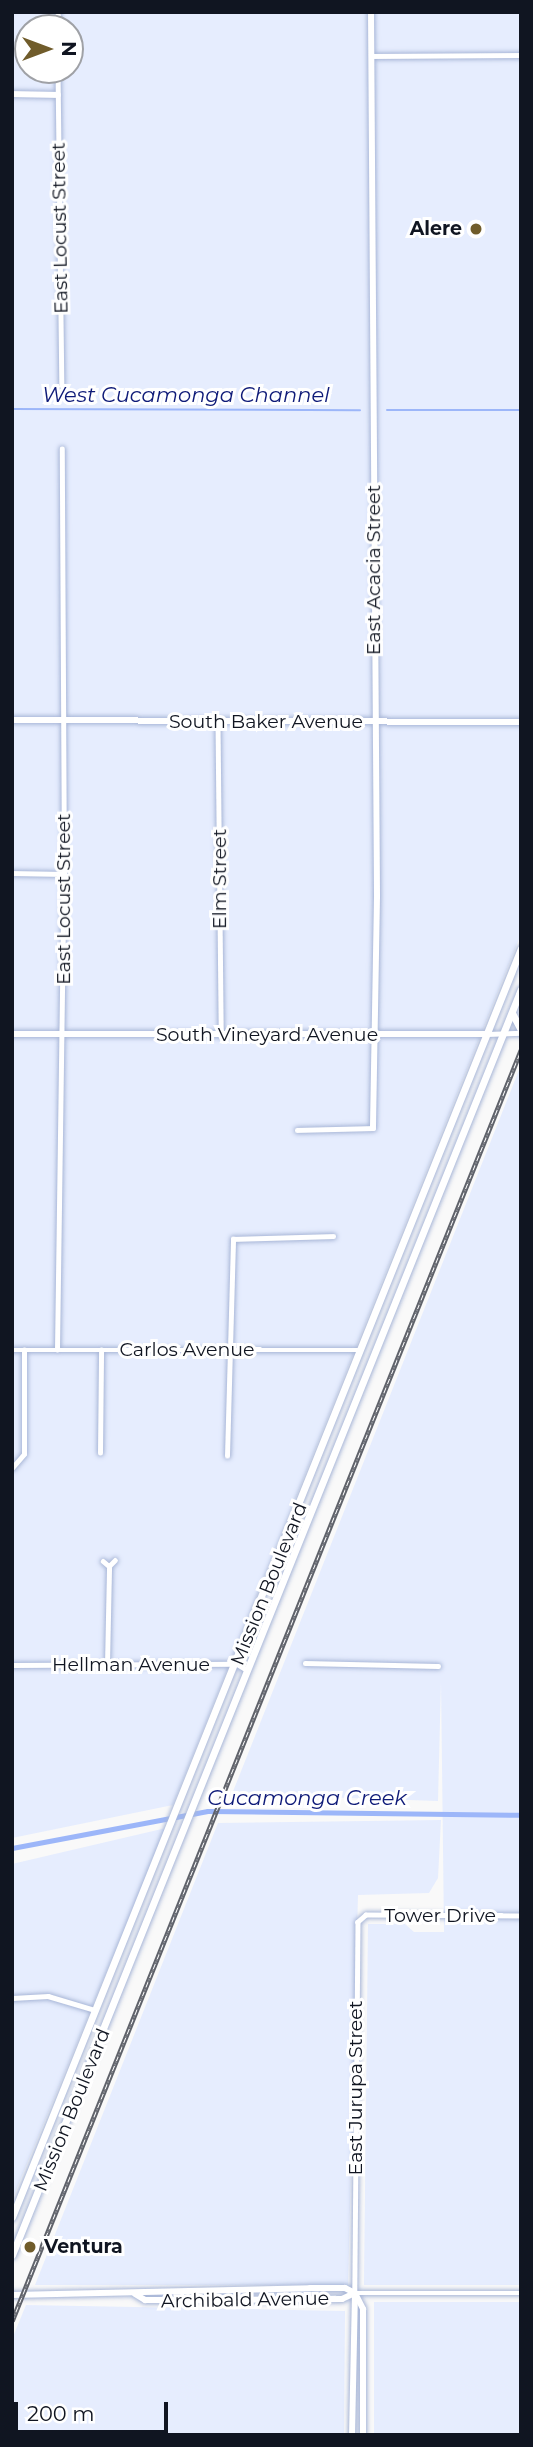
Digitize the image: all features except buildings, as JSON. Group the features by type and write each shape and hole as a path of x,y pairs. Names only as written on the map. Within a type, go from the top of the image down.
{"main road":[{"name":"Mission Boulevard","path":"12,2217 237,1664 521,948"},
{"name":"Mission Boulevard","path":"12,2255 195,1807 521,989"},
{"path":"512,1010 512,1020 521,1031"}],"street":[{"name":"East Acacia Street","path":"371,12 376,1036 373,1128"},
{"path":"372,56 521,55"},
{"name":"East Locust Street","path":"58,84 62,385"},
{"path":"12,94 58,94"},
{"name":"East Locust Street","path":"57,1350 64,874 62,449"},
{"name":"South Baker Avenue","path":"12,720 218,723 521,722"},
{"name":"Elm Street","path":"218,723 220,1035"},
{"path":"12,873 64,874"},
{"name":"South Vineyard Avenue","path":"12,1034 376,1036 521,1031"},
{"path":"296,1130 373,1128"},
{"path":"227,1456 233,1239 333,1236"},
{"name":"Carlos Avenue","path":"12,1350 361,1350"},
{"path":"12,1468 24,1454 24,1350"},
{"path":"100,1453 101,1350"},
{"path":"103,1560 109,1566"},
{"path":"107,1665 109,1566 115,1560"},
{"path":"305,1663 438,1666"},
{"name":"Hellman Avenue","path":"12,1665 237,1664 248,1670"},
{"name":"Tower Drive","path":"360,1918 521,1916"},
{"name":"East Jurupa Street","path":"355,2293 360,1918"},
{"path":"12,1998 48,1996 95,2010"},
{"name":"Archibald Avenue","path":"14,2293 135,2294 145,2290 345,2288 355,2293"},
{"path":"264,2300 289,2289"},
{"path":"352,2435 355,2293"},
{"path":"355,2293 363,2309 363,2435"},
{"name":"Archibald Avenue","path":"135,2294 145,2301 342,2299 355,2293 521,2293"}],"shaded area":[{"path":"12,12 521,12 521,934 173,1805 12,1838"},
{"path":"521,1065 521,2285 364,2285 368,1924 405,1924 414,1932 444,1932 441,1682 438,1801 232,1794"},
{"path":"441,1820 438,1878 429,1893 358,1895 348,2285 35,2285 218,1823"},
{"path":"166,1828 12,2200 12,1864"},
{"path":"374,2302 521,2302 521,2435 374,2435"},
{"path":"26,2305 345,2311 344,2435 12,2435 12,2339"}],"waterway":[{"name":"West Cucamonga Channel","path":"12,409 360,410"},
{"name":"West Cucamonga Channel","path":"387,410 521,410"},
{"name":"Cucamonga Creek","path":"12,1848 208,1811 521,1815"}],"railway":[{"path":"12,2321 521,1050"}],"place":[{"name":"Alere","path":"476,229"},
{"name":"Ventura","path":"30,2247"}]}
